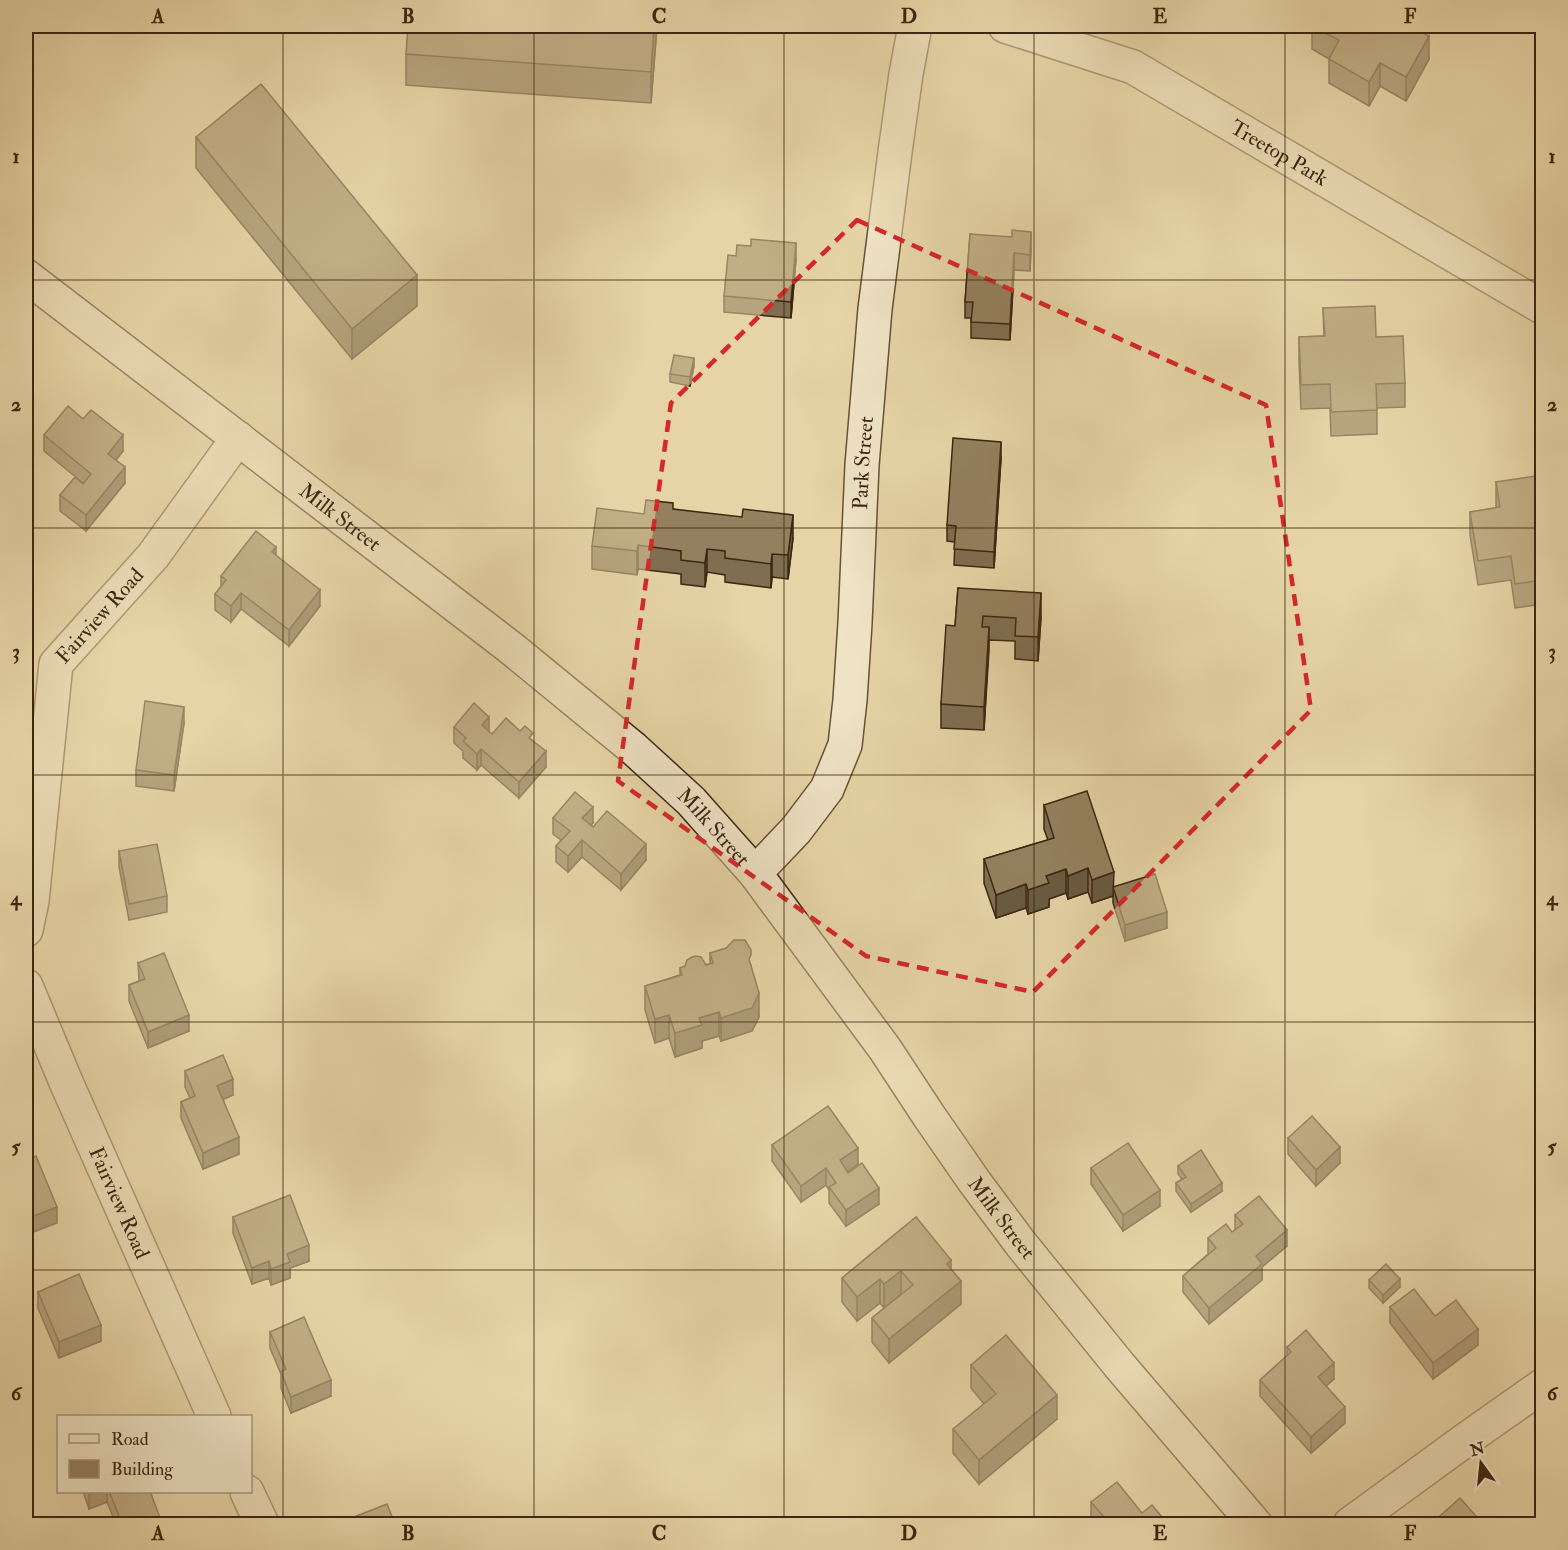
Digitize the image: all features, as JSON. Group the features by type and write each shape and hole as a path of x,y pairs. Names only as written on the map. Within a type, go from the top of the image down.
{"street":[{"name":"Park Street","path":"755,873 796,830 827,789 845,745 850,700 862,465 875,309 896,140 915,26"},
{"name":"Treetop Park","path":"1005,26 1133,67 1542,307"},
{"name":"Milk Street","path":"26,276 449,599 573,697 691,801 755,873 885,1049 961,1162 1021,1244 1255,1524"},
{"name":"Fairview Road","path":"26,930 32,902 56,664 153,556 238,438"},
{"path":"26,698 56,664"},
{"name":"Fairview Road","path":"26,986 66,1082 214,1415"},
{"path":"1350,1524 1542,1386"},
{"path":"248,1493 262,1524"}],"highlighted area":[{"path":"857,220 1266,405 1311,710 1033,992 866,956 618,781 671,403"}],"building":[{"path":"408,26 654,26 651,72 406,54"},
{"path":"1312,26 1411,26 1429,36 1406,77 1380,63 1369,82 1329,59 1339,40"},
{"path":"261,84 417,275 352,329 196,137"},
{"path":"1542,130 1542,146 1535,140"},
{"path":"1012,230 1031,232 1030,255 1014,253 1010,324 971,322 973,302 965,302 970,234 1012,237"},
{"path":"751,239 796,243 791,302 724,296 728,255 736,256 737,245 751,246"},
{"path":"1375,306 1376,337 1403,336 1405,383 1376,384 1377,410 1331,412 1330,384 1301,385 1299,337 1325,336 1323,308"},
{"path":"674,355 694,358 690,377 670,374"},
{"path":"68,406 83,419 91,410 123,435 108,454 125,467 86,515 60,495 75,477 83,484 91,474 44,435"},
{"path":"953,438 1001,442 994,552 954,549 956,526 947,525"},
{"path":"1542,475 1542,580 1515,584 1511,556 1478,561 1470,512 1500,507 1496,482"},
{"path":"646,500 673,503 673,509 742,517 743,509 793,515 788,555 772,554 771,564 725,558 725,551 707,549 705,563 681,560 681,551 638,545 637,551 592,546 597,508 644,514"},
{"path":"256,531 276,547 272,552 320,590 289,630 241,593 231,606 215,594 226,580 221,576"},
{"path":"958,588 1041,593 1038,637 1015,636 1016,618 983,616 982,627 989,627 984,707 941,704 946,625 955,626"},
{"path":"145,701 184,707 174,775 136,770"},
{"path":"474,703 489,717 482,725 492,734 506,718 520,731 525,726 533,733 529,738 546,751 519,782 481,749 477,754 463,741 466,738 454,727"},
{"path":"1087,791 1114,872 1092,880 1088,868 1068,876 1066,869 1046,876 1049,883 1028,890 1026,884 996,895 984,859 1054,838 1044,805"},
{"path":"575,792 593,807 582,818 593,827 607,811 646,844 621,874 582,840 568,856 556,846 570,831 553,818"},
{"path":"157,844 167,896 129,904 119,851"},
{"path":"1155,874 1167,912 1125,925 1113,887"},
{"path":"734,940 745,940 751,950 749,959 759,993 752,1008 721,1018 719,1012 699,1018 702,1025 675,1033 669,1015 655,1019 645,986 682,975 680,968 685,966 687,960 692,957 701,957 706,965 713,963 710,953 726,948"},
{"path":"164,953 189,1015 148,1032 129,985 145,979 138,963"},
{"path":"223,1055 233,1079 217,1086 239,1137 203,1153 181,1102 195,1096 185,1071"},
{"path":"828,1106 858,1148 840,1160 848,1173 862,1163 879,1188 846,1210 829,1187 836,1183 826,1168 801,1186 772,1145"},
{"path":"1312,1116 1340,1147 1316,1170 1288,1138"},
{"path":"1128,1143 1160,1190 1123,1215 1091,1168"},
{"path":"1201,1150 1222,1183 1191,1204 1176,1183 1186,1177 1178,1166"},
{"path":"36,1156 57,1207 26,1219 26,1160"},
{"path":"290,1195 309,1245 287,1254 290,1262 271,1269 269,1261 252,1268 233,1217"},
{"path":"1259,1196 1287,1230 1256,1256 1262,1264 1209,1308 1183,1276 1216,1248 1208,1238 1226,1224 1232,1232 1243,1224 1235,1215"},
{"path":"916,1217 951,1260 947,1264 961,1281 889,1339 872,1318 913,1285 901,1271 884,1284 880,1279 857,1297 842,1278"},
{"path":"1386,1264 1400,1279 1383,1295 1369,1280"},
{"path":"79,1274 101,1325 59,1342 38,1292"},
{"path":"1414,1289 1435,1316 1456,1300 1478,1329 1433,1363 1390,1307"},
{"path":"304,1317 331,1380 291,1397 281,1372 286,1369 270,1332"},
{"path":"1306,1330 1334,1363 1318,1377 1345,1407 1311,1437 1260,1380 1291,1352 1287,1347"},
{"path":"1006,1335 1057,1395 979,1460 953,1429 996,1394 971,1365"},
{"path":"1117,1482 1142,1513 1152,1505 1168,1524 1110,1524 1091,1502"},
{"path":"110,1493 151,1493 160,1518 143,1524 122,1524"},
{"path":"1460,1498 1483,1524 1431,1524"},
{"path":"387,1504 395,1524 351,1524 349,1519"}]}
